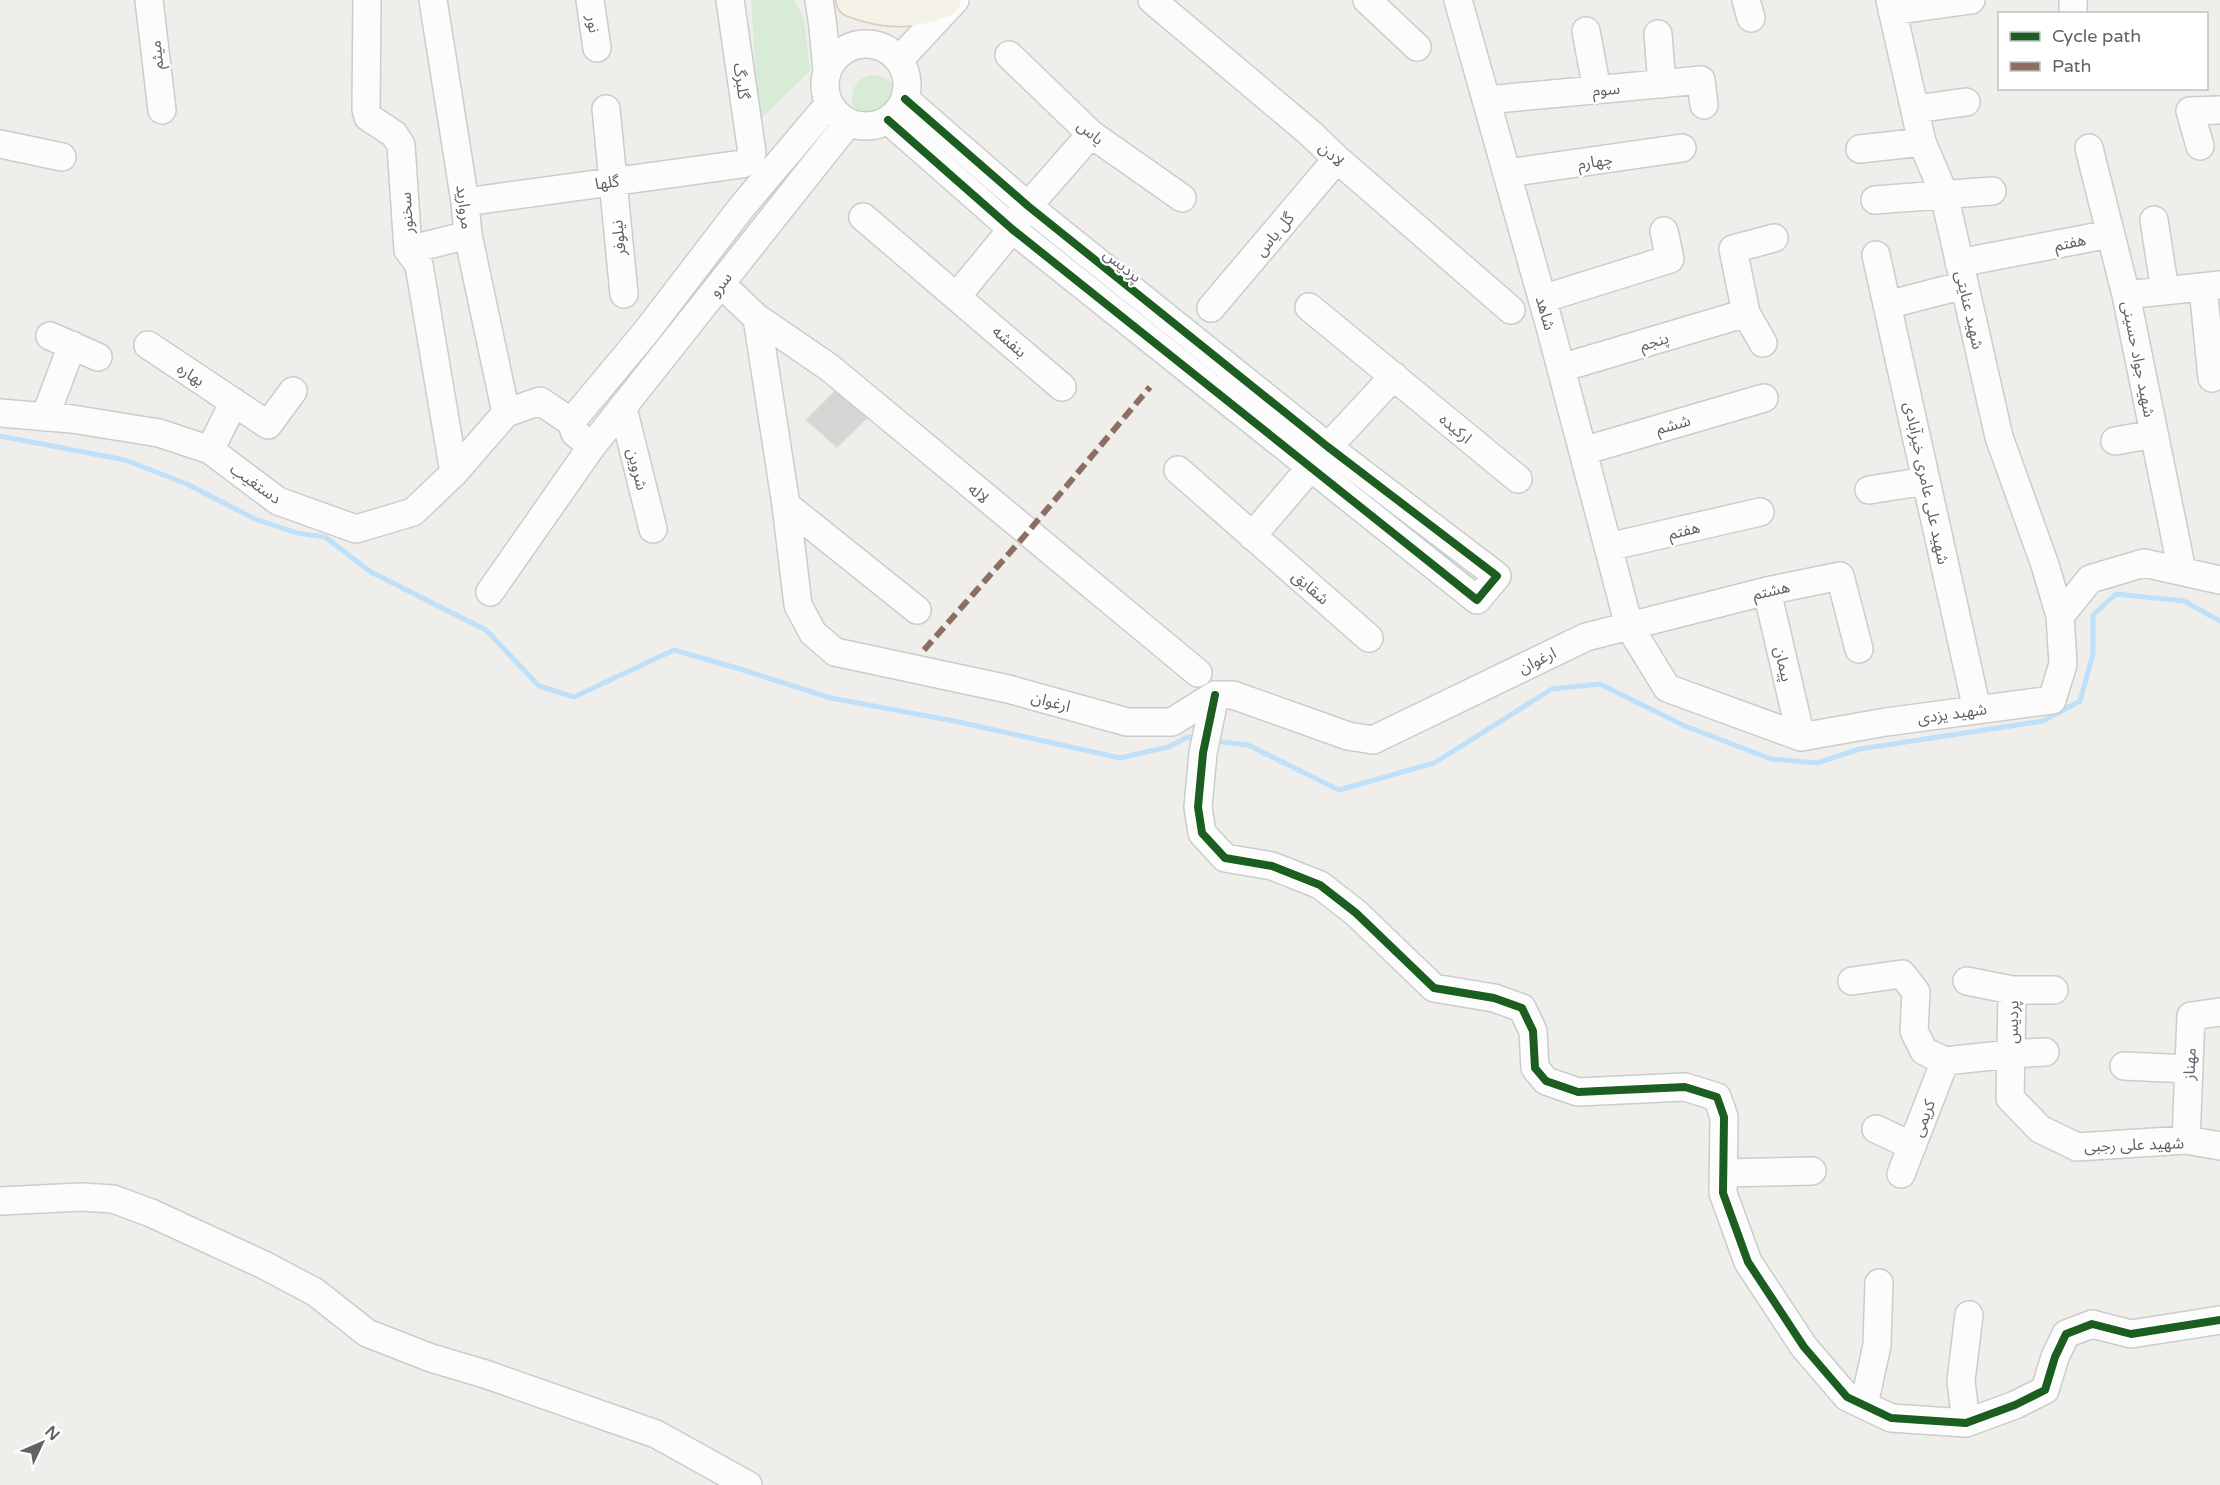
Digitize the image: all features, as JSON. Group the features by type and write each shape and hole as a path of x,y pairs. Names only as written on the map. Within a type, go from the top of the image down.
{"main road":[{"path":"853,0 872,8 892,10 916,9 944,0"}],"street":[{"name":"میثم","path":"149,0 162,110"},
{"name":"سخنور","path":"367,0 366,109 368,117 394,134 401,145 408,250 419,266 454,473"},
{"name":"مروارید","path":"433,0 465,202 468,235 506,413"},
{"name":"نور","path":"590,0 597,48"},
{"name":"گلبرگ","path":"730,0 752,153 749,161"},
{"path":"819,0 824,27 827,72 825,91 829,104 837,115 848,123 875,126 888,120 898,111 905,99 907,86 905,72 899,60 889,51 876,45 863,44 850,47 838,54 827,72"},
{"path":"899,60 955,0"},
{"name":"لادن","path":"1152,0 1310,133 1511,310"},
{"path":"1367,0 1418,47"},
{"name":"شاهد","path":"1458,0 1561,368 1629,626"},
{"path":"1891,5 1971,0"},
{"name":"شهید عنایتی","path":"1891,5 1922,142 1944,194 1999,437 2046,566 2060,616"},
{"path":"1586,31 1597,90"},
{"path":"1658,34 1662,84"},
{"name":"یاس","path":"1009,55 1091,134 1182,198"},
{"name":"سوم","path":"1486,100 1701,80 1704,105"},
{"name":"پردیس","path":"905,99 1028,206 1328,447 1497,576 1477,600 1311,468"},
{"path":"1916,110 1966,102"},
{"name":"سرو","path":"571,422 646,332 741,208 829,104"},
{"name":"نیلوفر","path":"606,109 624,294"},
{"path":"2200,146 2190,111 2220,110"},
{"path":"888,120 1012,229 1311,468"},
{"name":"سرو","path":"490,592 592,446 848,123"},
{"path":"957,296 1028,206 1091,134"},
{"path":"1860,149 1922,142"},
{"path":"0,144 62,157"},
{"name":"چهارم","path":"1507,173 1682,148"},
{"name":"شهید جواد حسینی","path":"2089,148 2126,295 2182,571"},
{"name":"گل یاس","path":"1211,308 1337,159"},
{"name":"گلها","path":"465,202 742,164 749,161"},
{"path":"1875,200 1992,191"},
{"name":"بنفشه","path":"863,217 1062,387"},
{"path":"2154,220 2165,291"},
{"path":"1542,299 1670,259 1664,231"},
{"name":"هفتم","path":"1961,274 2110,234"},
{"path":"408,250 468,235"},
{"path":"1763,343 1746,313 1733,249 1774,238"},
{"name":"شهید علی عامری خیرآبادی","path":"1876,255 1977,710"},
{"path":"1887,304 1961,274"},
{"path":"721,284 757,318"},
{"path":"2126,295 2212,286 2212,378"},
{"name":"ارکیده","path":"1309,307 1518,479"},
{"name":"پنجم","path":"1561,368 1746,313"},
{"name":"ارغوان","path":"757,318 786,505 798,605 813,633 835,652 1008,689 1127,722 1172,722 1215,695 1233,695 1348,736 1373,740 1586,637 1629,626"},
{"name":"لاله","path":"757,318 830,368 1198,673"},
{"path":"646,332 668,351"},
{"path":"45,417 61,340 98,357"},
{"name":"بهاره","path":"148,345 268,425 293,391"},
{"path":"1252,536 1328,447 1394,376"},
{"name":"ششم","path":"1583,451 1764,398"},
{"path":"506,413 540,400 571,422 575,433 592,446"},
{"path":"210,450 234,402"},
{"name":"شروین","path":"622,408 653,529"},
{"name":"دستغیب","path":"0,413 72,419 159,433 210,450 278,501 356,529 413,512 454,473 506,413"},
{"path":"2115,441 2154,434"},
{"name":"شقایق","path":"1178,470 1369,638"},
{"path":"1869,490 1926,481"},
{"path":"786,505 917,610"},
{"name":"هفتم","path":"1608,547 1760,512"},
{"path":"2060,616 2090,579 2144,563 2220,580"},
{"name":"هشتم","path":"1629,626 1767,591 1840,576 1859,649"},
{"name":"پیمان","path":"1767,591 1801,737"},
{"name":"شهید یزدی","path":"1801,737 1886,722 2052,700 2063,664 2060,616"},
{"path":"1629,626 1667,688 1801,737"},
{"path":"1215,695 1203,753 1198,807 1202,833 1225,858 1272,866 1320,885 1356,913 1434,988 1494,998 1522,1008 1533,1031 1535,1068 1546,1081 1578,1092 1685,1088 1717,1097 1724,1117 1723,1193 1748,1262 1804,1347 1847,1397 1891,1418 1966,1423 2015,1405 2045,1390 2055,1358 2066,1334 2092,1324 2131,1334 2220,1320"},
{"path":"1852,981 1902,974 1916,992 1914,1032 1924,1052 1944,1061 2045,1052"},
{"path":"1967,981 2012,990 2054,990"},
{"name":"پردیس","path":"2012,990 2012,1054"},
{"name":"مهناز","path":"2186,1140 2191,1016 2220,1012"},
{"name":"شهید علی رجبی","path":"2012,1054 2010,1098 2040,1129 2078,1147 2186,1140 2220,1146"},
{"name":"کریمی","path":"1901,1174 1944,1061"},
{"path":"2124,1066 2189,1069"},
{"path":"1876,1129 1912,1146"},
{"path":"1724,1173 1812,1171"},
{"path":"1,1199 81,1197 113,1199 151,1213 264,1265 315,1292 367,1334 430,1358 485,1374 656,1434 748,1485"},
{"path":"1864,1405 1877,1345 1879,1282"},
{"path":"1966,1423 1961,1382 1969,1315"}],"green space":[{"path":"751,0 794,0 804,18 810,71 759,121"},
{"path":"874,75 889,82 896,97 889,112 874,119 859,112 852,97 859,82"}],"building":[{"path":"836,390 868,417 837,447 806,420"}],"waterway":[{"path":"0,436 125,460 187,484 255,519 297,533 325,537 371,572 486,630 539,686 574,697 674,650 831,698 954,721 1120,758 1168,747 1188,737 1199,739"},
{"path":"1214,741 1248,745 1339,790 1434,763 1552,689 1600,684 1685,726 1771,759 1817,763 1860,749 2043,721 2080,701 2093,654 2093,615 2116,594 2184,601 2220,621"}],"marked path":[{"path":"924,650 1027,533 1150,387"}],"cycle path":[{"path":"888,120 1012,229 1477,600 1497,576 1328,447 1028,206 905,99"},
{"path":"1215,695 1203,753 1198,807 1202,833 1225,858 1272,866 1320,885 1356,913 1434,988 1494,998 1522,1008 1533,1031 1535,1068 1546,1081 1578,1092 1685,1087 1717,1097 1724,1117 1723,1193 1748,1262 1804,1347 1847,1397 1891,1418 1966,1423 2015,1405 2045,1390 2055,1357 2066,1334 2092,1324 2131,1334 2220,1320"}]}
